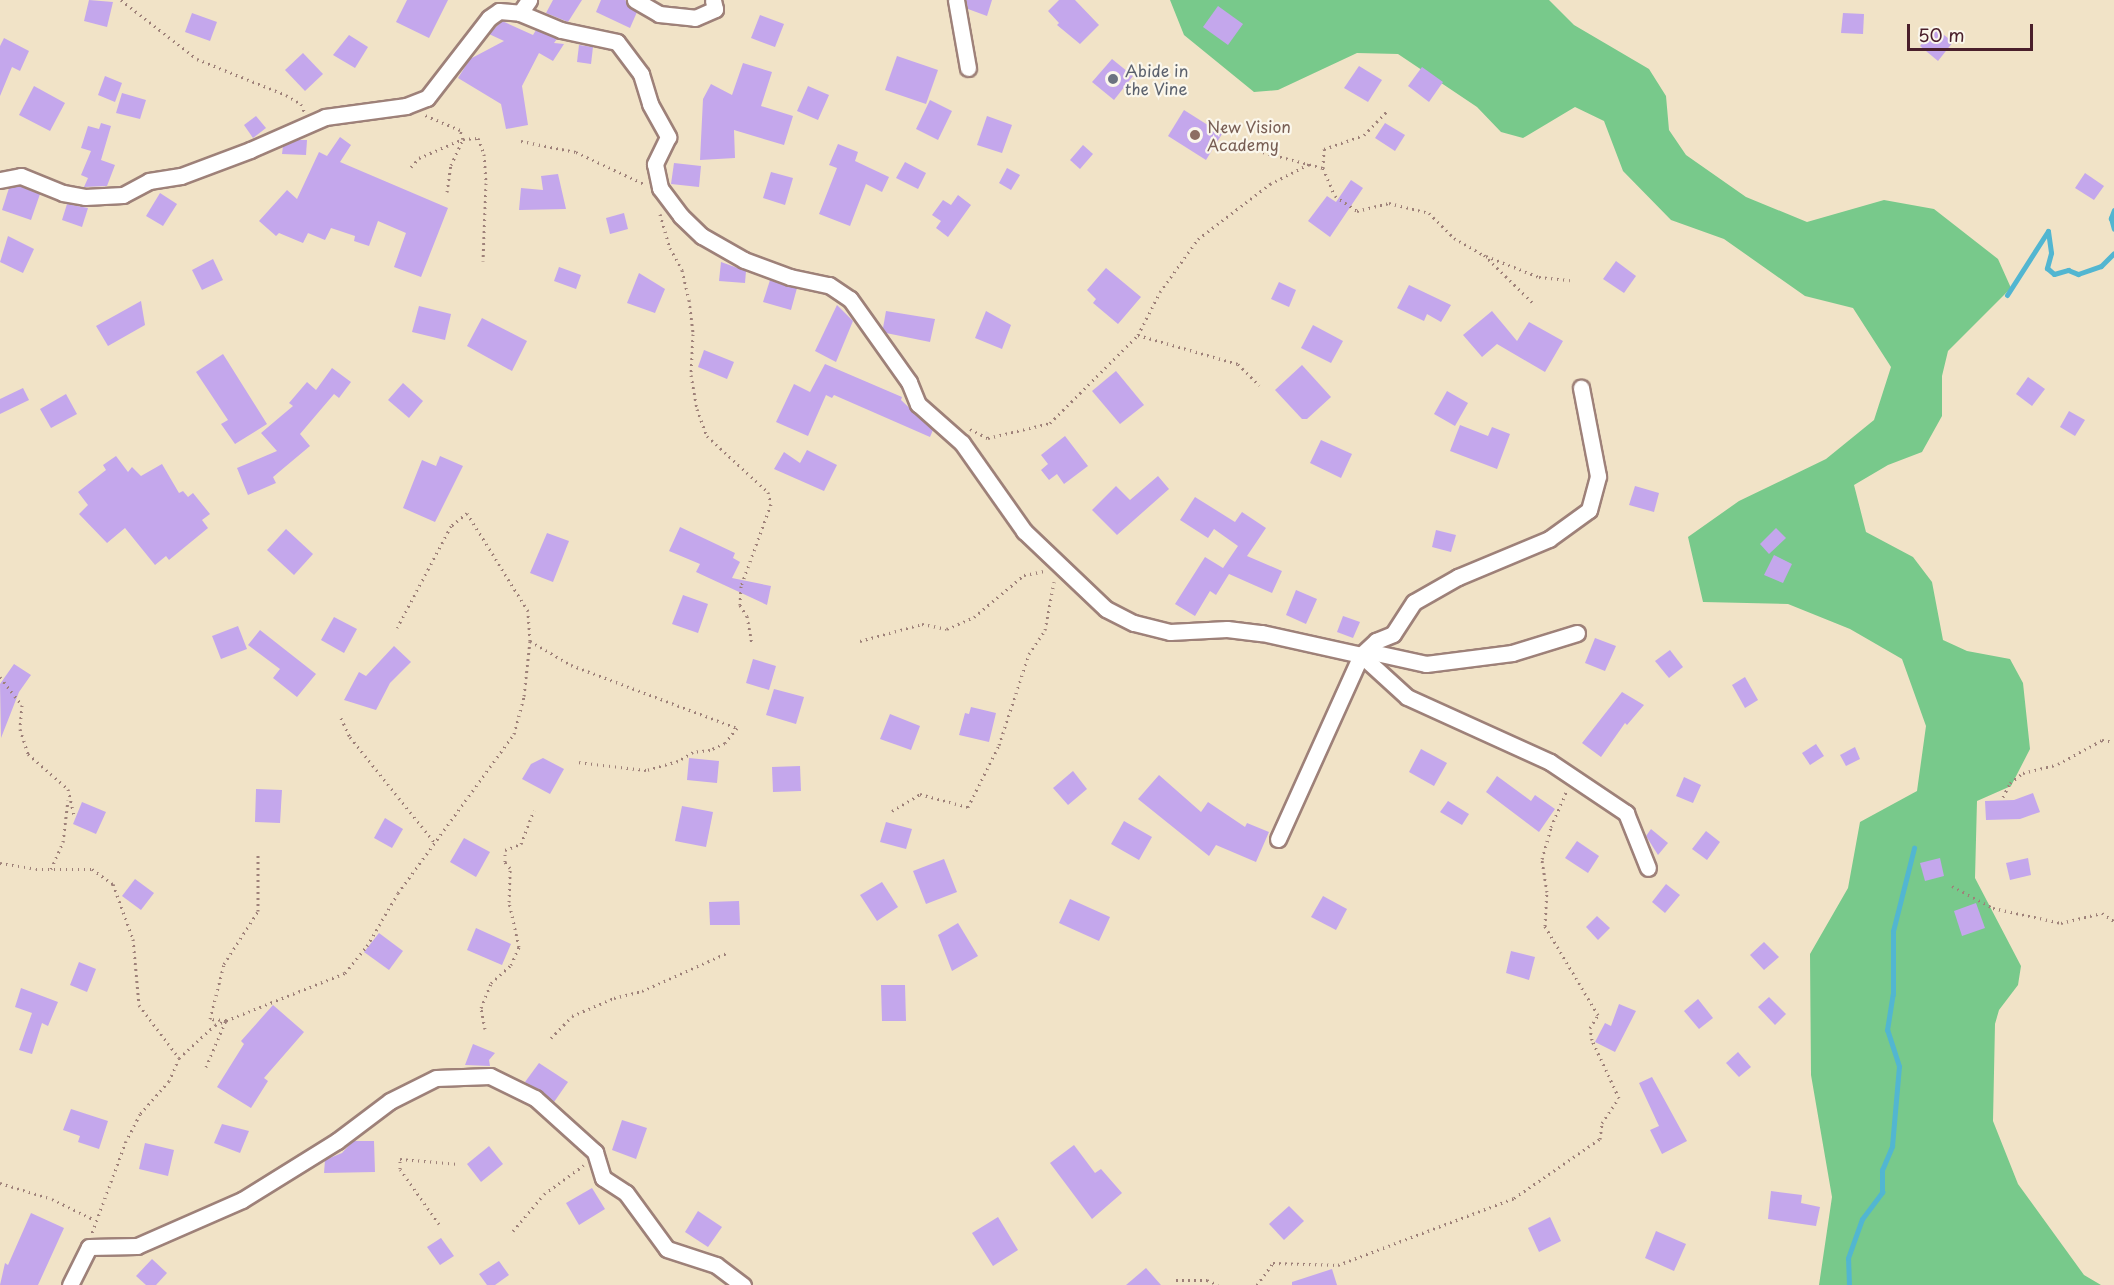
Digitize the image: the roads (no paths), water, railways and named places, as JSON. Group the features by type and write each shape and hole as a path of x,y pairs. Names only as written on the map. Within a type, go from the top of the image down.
{"street":[{"path":"520,13 529,0"},
{"path":"635,0 659,14 695,18 715,9 713,0"},
{"path":"956,0 968,68"},
{"path":"0,180 21,176 63,193 85,197 123,195 149,181 181,176 250,150 325,117 406,106 427,98 489,18 500,11 520,13 561,30 617,42 641,74 650,104 668,137 655,164 660,188 681,216 702,236 744,260 790,278 829,285 850,299 909,382 918,404 955,435 1004,506 1061,570 1106,609 1134,623 1170,632 1227,630 1262,633 1426,664 1512,654 1577,633"},
{"path":"1278,839 1364,653 1376,641 1393,634 1414,602 1458,577 1549,539 1589,510 1598,476 1581,388"},
{"path":"1364,653 1407,697 1574,775 1626,813 1648,868"},
{"path":"70,1285 89,1247 137,1246 242,1200 337,1141 390,1101 436,1078 490,1076 535,1098 595,1152 603,1178 626,1193 667,1249 716,1265 743,1285"}],"waterway":[{"path":"2114,210 2111,218 2114,229"},
{"path":"2007,295 2048,231 2051,253 2047,268 2054,274 2068,270 2078,274 2101,266 2114,253"},
{"path":"1849,1285 1848,1258 1862,1219 1882,1192 1882,1170 1892,1146 1899,1066 1887,1030 1893,994 1893,931 1914,848"}],"place":[{"name":"Abide in the Vine","path":"1113,79"},
{"name":"New Vision Academy","path":"1195,135"}]}
